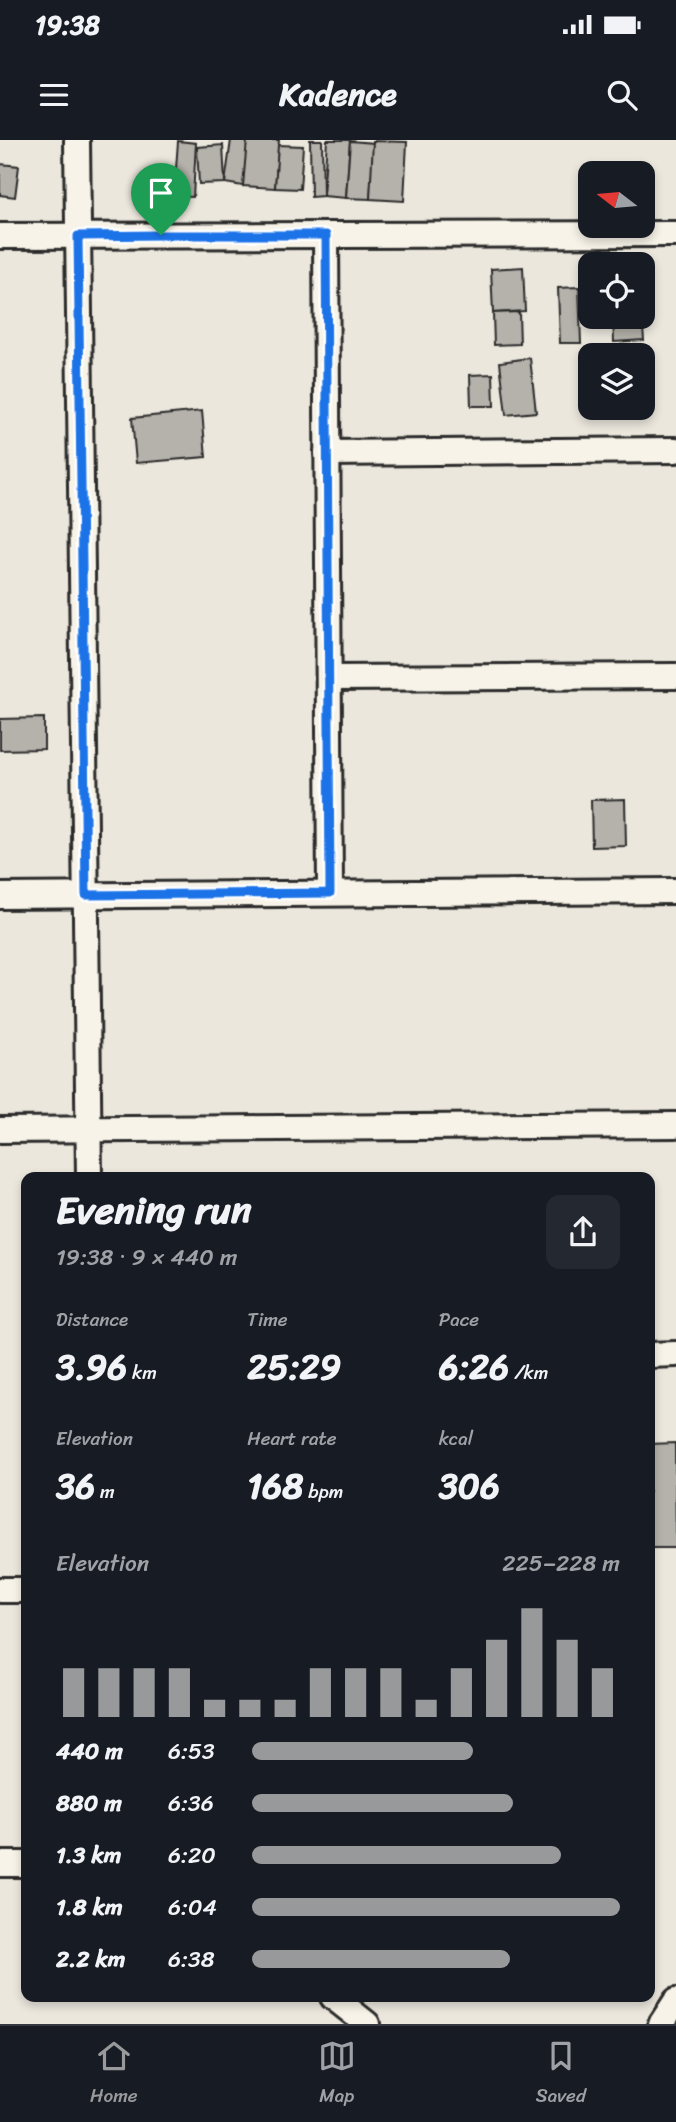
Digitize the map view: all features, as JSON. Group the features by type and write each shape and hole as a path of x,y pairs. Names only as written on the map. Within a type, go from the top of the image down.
{"street":[{"path":"77,140 89,1172"},
{"path":"0,236 676,234"},
{"path":"326,235 330,893"},
{"path":"327,453 676,450"},
{"path":"329,678 676,676"},
{"path":"0,896 676,891"},
{"path":"0,1130 676,1125"},
{"path":"655,1355 676,1354"},
{"path":"0,1590 21,1590"},
{"path":"0,1864 21,1864"},
{"path":"661,2024 676,2001"},
{"path":"339,2002 367,2024"}],"building":[{"path":"231,140 249,140 243,186 225,183"},
{"path":"247,140 279,140 275,188 243,186"},
{"path":"310,140 322,140 323,196 311,197"},
{"path":"327,140 350,140 346,198 323,196"},
{"path":"178,141 196,143 193,197 174,196"},
{"path":"350,141 374,143 370,199 346,198"},
{"path":"373,141 407,142 404,201 370,199"},
{"path":"223,145 225,183 199,184 197,147"},
{"path":"278,145 303,146 300,189 275,188"},
{"path":"0,164 19,166 15,197 0,195"},
{"path":"523,267 525,311 493,313 491,269"},
{"path":"578,287 578,329 580,329 581,343 560,343 558,288"},
{"path":"519,312 520,344 494,345 493,313"},
{"path":"613,329 643,329 644,340 614,342"},
{"path":"530,358 536,412 506,415 500,362"},
{"path":"493,374 494,406 471,406 470,375"},
{"path":"202,411 206,457 136,463 132,418"},
{"path":"44,718 44,749 0,750 0,719"},
{"path":"625,799 626,846 592,847 591,800"},
{"path":"675,1443 676,1548 655,1548 655,1444"}],"route":[{"path":"161,235 326,235 330,893 86,895 78,236 161,235"}]}
